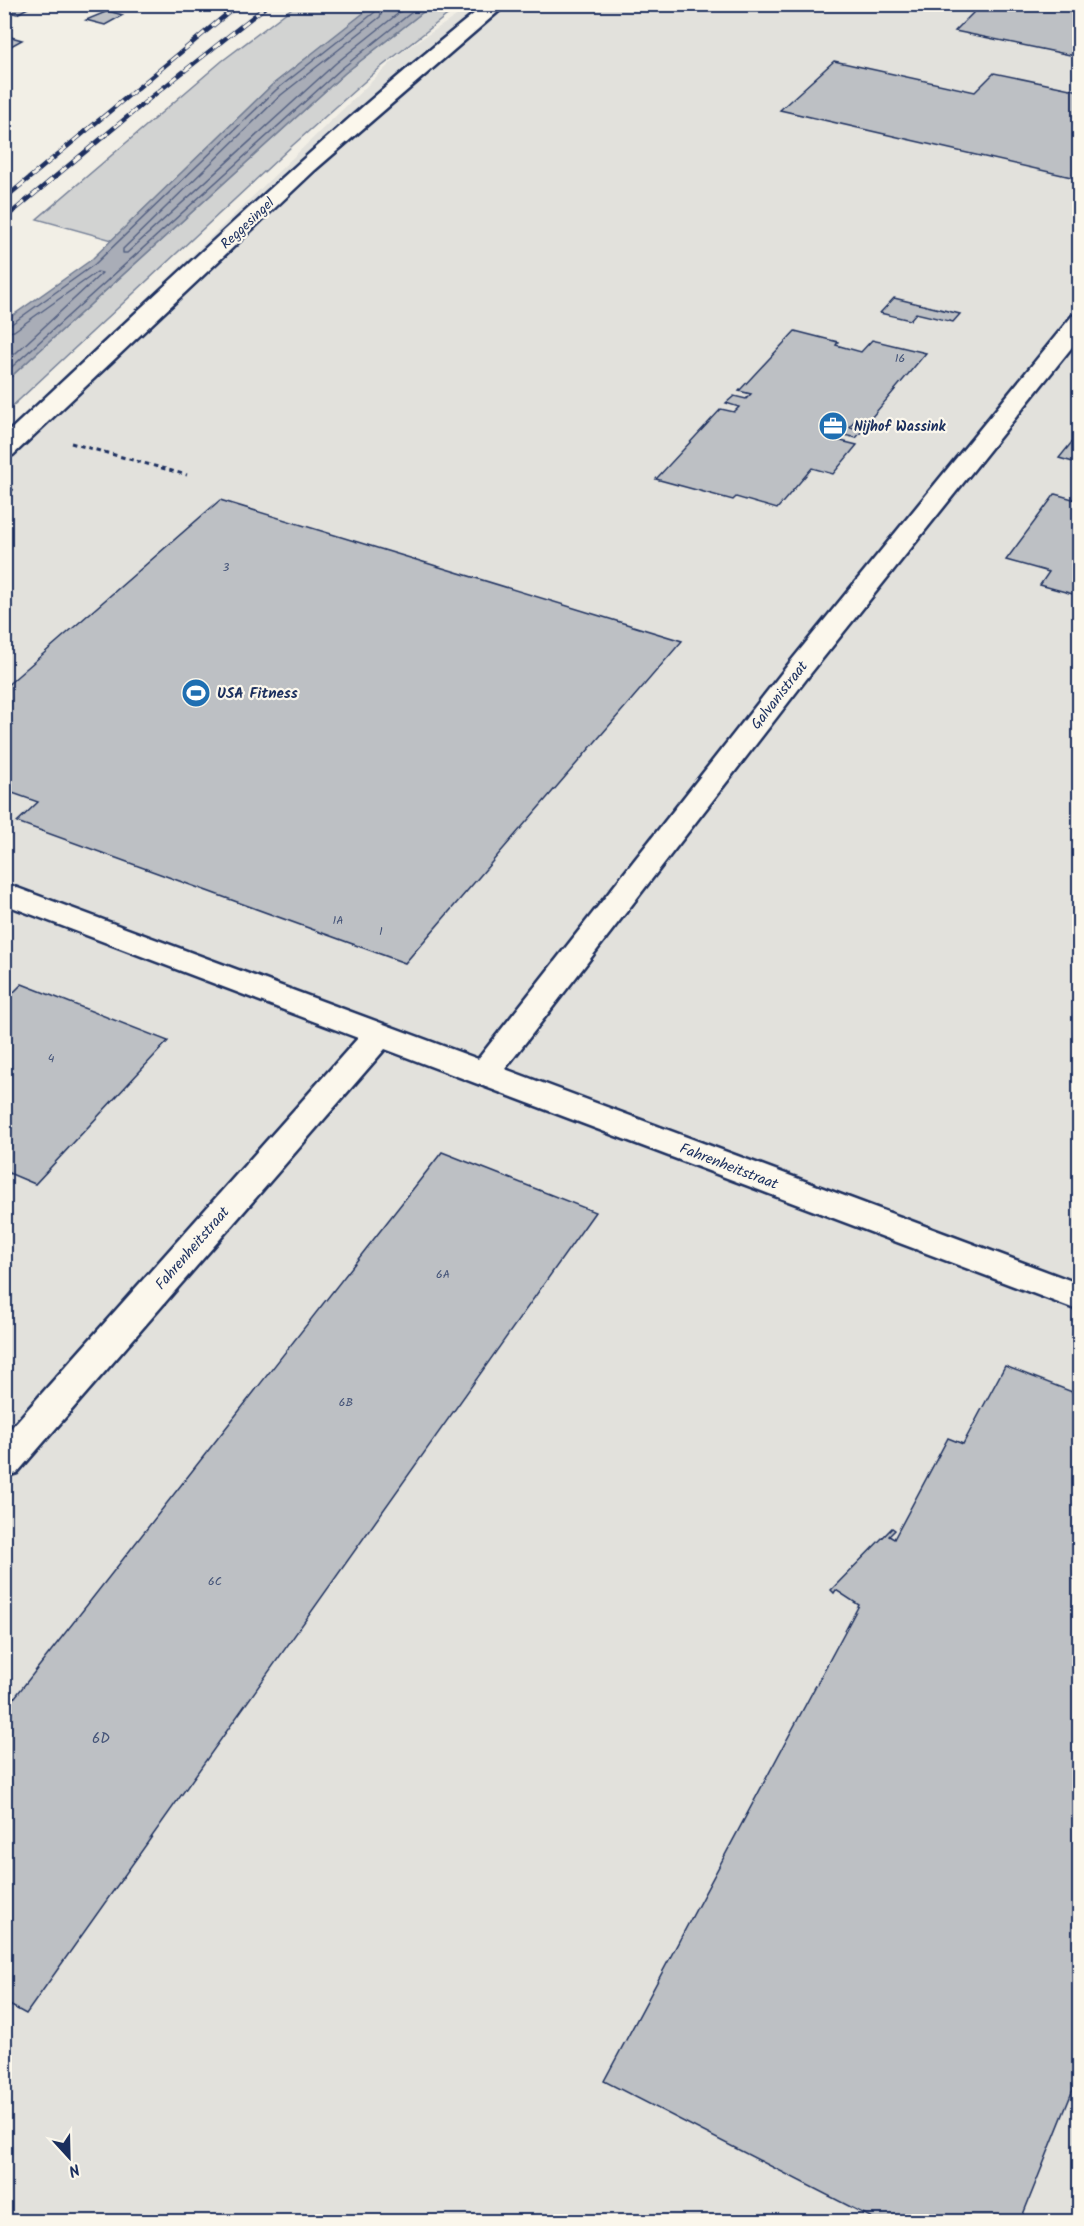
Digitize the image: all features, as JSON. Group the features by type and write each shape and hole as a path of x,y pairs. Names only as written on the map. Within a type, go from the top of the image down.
{"street":[{"name":"Reggesingel","path":"4,450 346,130 452,39 498,4"},
{"name":"Galvanistraat","path":"484,1074 801,667 1080,321"},
{"name":"Fahrenheitstraat","path":"4,893 1080,1298"},
{"name":"Fahrenheitstraat","path":"4,1462 379,1035"}],"path":[{"path":"70,443 188,475"}],"shaded area":[{"path":"296,5 375,5 272,85 112,240 37,219 222,61"},
{"path":"432,5 460,5 381,67 293,145 5,413 5,382 345,73"},
{"path":"473,5 1079,5 1079,2221 5,2222 5,436 403,51"}],"water":[{"path":"375,4 432,5 345,73 5,382 5,321 91,260 272,85"}],"building":[{"path":"4,4 15,4 28,8 17,14 4,11"},
{"path":"982,4 1080,4 1080,57 955,31"},
{"path":"108,11 123,15 105,25 86,20"},
{"path":"4,35 22,40 11,46 4,44"},
{"path":"834,61 975,92 994,73 1080,91 1080,179 780,110"},
{"path":"894,298 960,314 953,322 916,313 910,320 880,313"},
{"path":"795,331 838,342 836,345 861,352 872,340 926,353 866,424 854,421 850,427 863,430 856,438 841,434 837,440 857,445 833,474 812,468 777,509 736,497 733,500 656,479 721,409 734,412 739,407 726,403 734,396 746,399 751,394 739,391"},
{"path":"1080,432 1080,464 1059,458"},
{"path":"1055,494 1080,501 1080,596 1040,585 1049,572 1006,560"},
{"path":"220,500 682,641 405,963 17,822 38,802 4,790 4,688"},
{"path":"22,984 168,1041 35,1184 4,1171 4,1002"},
{"path":"442,1152 595,1212 26,2014 4,2002 4,1711"},
{"path":"1005,1366 1080,1395 1080,2072 1020,2222 880,2222 604,2081 859,1605 836,1590 834,1593 831,1590 892,1528 895,1530 889,1536 894,1539 948,1438 963,1444"}],"railway":[{"path":"4,199 239,4"},
{"path":"4,219 149,99 269,4"}],"place":[{"name":"Nijhof Wassink","path":"833,426"},
{"name":"USA Fitness","path":"196,693"}]}
